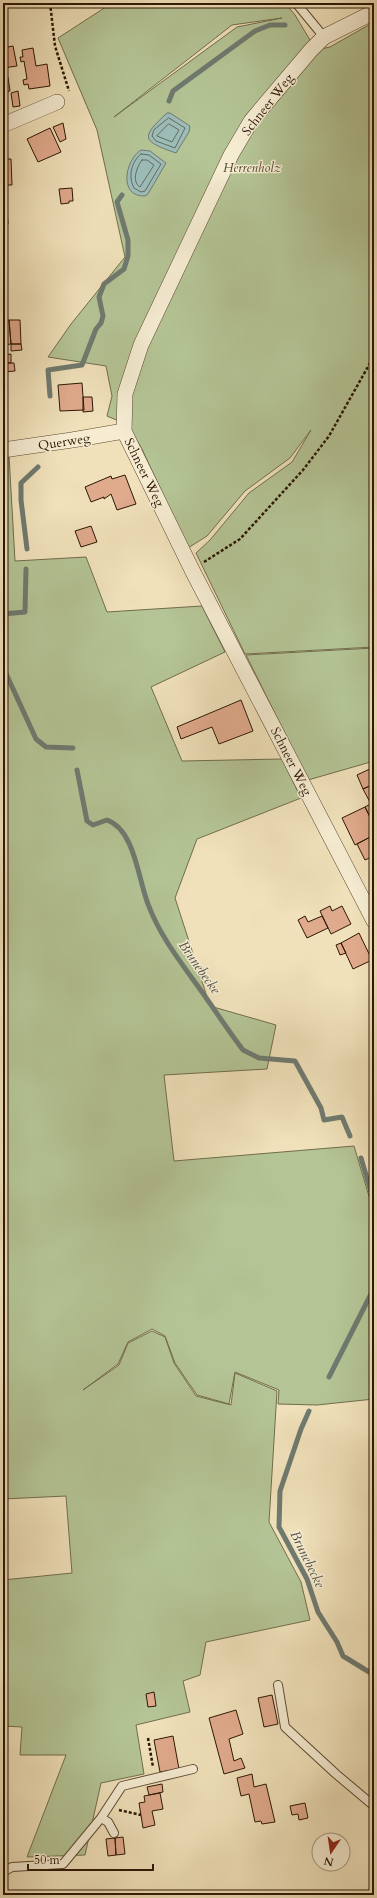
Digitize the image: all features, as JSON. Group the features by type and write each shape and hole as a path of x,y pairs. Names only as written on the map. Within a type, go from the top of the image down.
{"street":[{"name":"Schneer Weg","path":"374,12 324,37 311,50 251,121 231,155 141,345 125,394 124,430 192,570 374,921"},
{"path":"3,125 57,102"},
{"name":"Querweg","path":"3,450 72,440 124,430"}],"lane":[{"path":"296,3 324,37"},
{"path":"278,1685 285,1727 336,1774 374,1806"},
{"path":"3,1872 12,1867 63,1864 101,1818 122,1786 193,1769"},
{"path":"101,1818 108,1822 114,1833"}],"path":[{"path":"50,3 55,46 70,95 57,102"},
{"path":"192,570 240,539 303,470 329,436 374,356"},
{"path":"148,1738 155,1778"},
{"path":"110,1805 120,1810 141,1815"}],"green space":[{"name":"Herrenholz","path":"112,3 285,3 295,15 316,50 330,47 374,22 374,647 245,654 196,553 210,540 249,493 292,462 311,430 290,458 245,491 207,536 188,548 141,447 126,424 107,416 112,396 106,366 48,357 71,324 125,257 97,130 58,38","holes":["282,18 237,27 114,117 232,25"]},
{"path":"9,455 15,561 86,557 107,612 202,606 225,652 151,687 182,761 282,759 301,798 197,839 175,898 210,1006 276,1025 267,1069 164,1075 174,1161 354,1146 374,1213 374,1399 317,1405 278,1404 279,1390 235,1372 229,1404 197,1395 175,1363 165,1336 152,1329 128,1342 118,1364 83,1390 119,1365 128,1343 152,1331 165,1337 174,1363 196,1396 231,1405 235,1373 277,1391 269,1522 301,1582 310,1620 206,1642 200,1675 183,1681 190,1712 136,1725 144,1774 101,1783 85,1855 27,1857 66,1755 20,1755 22,1727 3,1726 3,1580 72,1573 66,1496 3,1499 3,456"},
{"path":"374,648 374,761 308,780 246,655"}],"water":[{"path":"167,113 170,113 190,126 189,132 176,153 156,145 151,142 149,138 149,133 152,128"},
{"path":"141,150 150,151 166,163 148,194 145,196 136,195 131,191 128,185 127,177 131,162 135,155"}],"building":[{"path":"13,46 17,66 3,68 3,48"},
{"path":"33,48 36,66 47,64 50,86 29,89 28,84 24,85 23,80 27,79 24,61 21,62 20,57 23,57 22,50"},
{"path":"8,77 10,91 3,92 3,78"},
{"path":"18,91 20,106 13,107 11,93"},
{"path":"63,123 66,139 60,142 53,127"},
{"path":"50,128 61,152 38,162 27,139"},
{"path":"3,159 11,159 12,185 3,185"},
{"path":"72,188 73,201 61,204 59,189"},
{"path":"3,210 7,210 8,224 3,224"},
{"path":"3,289 5,289 7,305 3,305"},
{"path":"9,320 11,344 3,345 3,321"},
{"path":"9,320 20,320 21,344 11,344"},
{"path":"11,344 21,344 22,350 11,351"},
{"path":"11,354 11,363 3,363 3,355"},
{"path":"3,363 14,363 15,371 3,372"},
{"path":"82,383 84,410 60,411 58,385"},
{"path":"83,397 92,397 93,411 83,412"},
{"path":"125,475 136,504 117,510 111,494 104,499 104,497 91,502 85,487 111,476 112,479"},
{"path":"91,526 97,542 81,547 75,531"},
{"path":"241,700 253,731 219,744 212,727 181,739 177,727"},
{"path":"374,767 374,784 363,789 357,775"},
{"path":"374,784 374,802 371,804 363,789"},
{"path":"374,802 374,822 373,823 365,807"},
{"path":"365,807 374,825 374,835 355,845 342,818"},
{"path":"374,835 374,856 365,860 357,844"},
{"path":"330,906 332,911 342,906 351,924 331,934 320,911"},
{"path":"305,916 308,922 322,916 328,928 307,938 298,920"},
{"path":"359,933 372,960 353,969 341,943"},
{"path":"341,943 346,953 340,955 336,945"},
{"path":"154,1692 156,1706 148,1707 146,1694"},
{"path":"272,1695 278,1724 264,1727 258,1698"},
{"path":"236,1710 243,1734 229,1739 234,1761 241,1758 245,1768 224,1774 209,1718"},
{"path":"173,1736 179,1769 160,1772 154,1740"},
{"path":"252,1774 254,1787 266,1784 275,1822 262,1824 261,1821 255,1822 249,1794 241,1796 237,1778"},
{"path":"162,1784 163,1792 149,1795 147,1787"},
{"path":"160,1793 163,1809 152,1811 155,1825 143,1828 139,1803 145,1802 144,1796"},
{"path":"305,1803 308,1818 299,1820 298,1814 292,1815 290,1806"},
{"path":"123,1837 125,1854 116,1855 115,1838"},
{"path":"115,1838 116,1855 108,1856 106,1839"}],"waterway":[{"path":"169,101 173,91 255,31 270,25 285,25"},
{"path":"50,396 48,370 82,365 96,329 101,323 103,316 99,297 104,284 124,269 128,256 128,240 117,202 122,195"},
{"path":"27,549 21,500 21,483 38,467"},
{"name":"Brunebecke","path":"3,614 25,612 26,569"},
{"name":"Brunebecke","path":"3,667 36,739 46,747 73,748"},
{"name":"Brunebecke","path":"77,770 87,821 93,825 107,820 116,825 124,834 130,844 148,904 158,926 176,956 237,1042 243,1050 259,1058 295,1061 321,1108 324,1120 342,1117 350,1136"},
{"name":"Brunebecke","path":"361,1158 374,1202"},
{"name":"Brunebecke","path":"329,1377 374,1288"},
{"name":"Brunebecke","path":"309,1411 301,1429 280,1491 279,1527 307,1579 318,1612 337,1642 343,1656 374,1675"}]}
